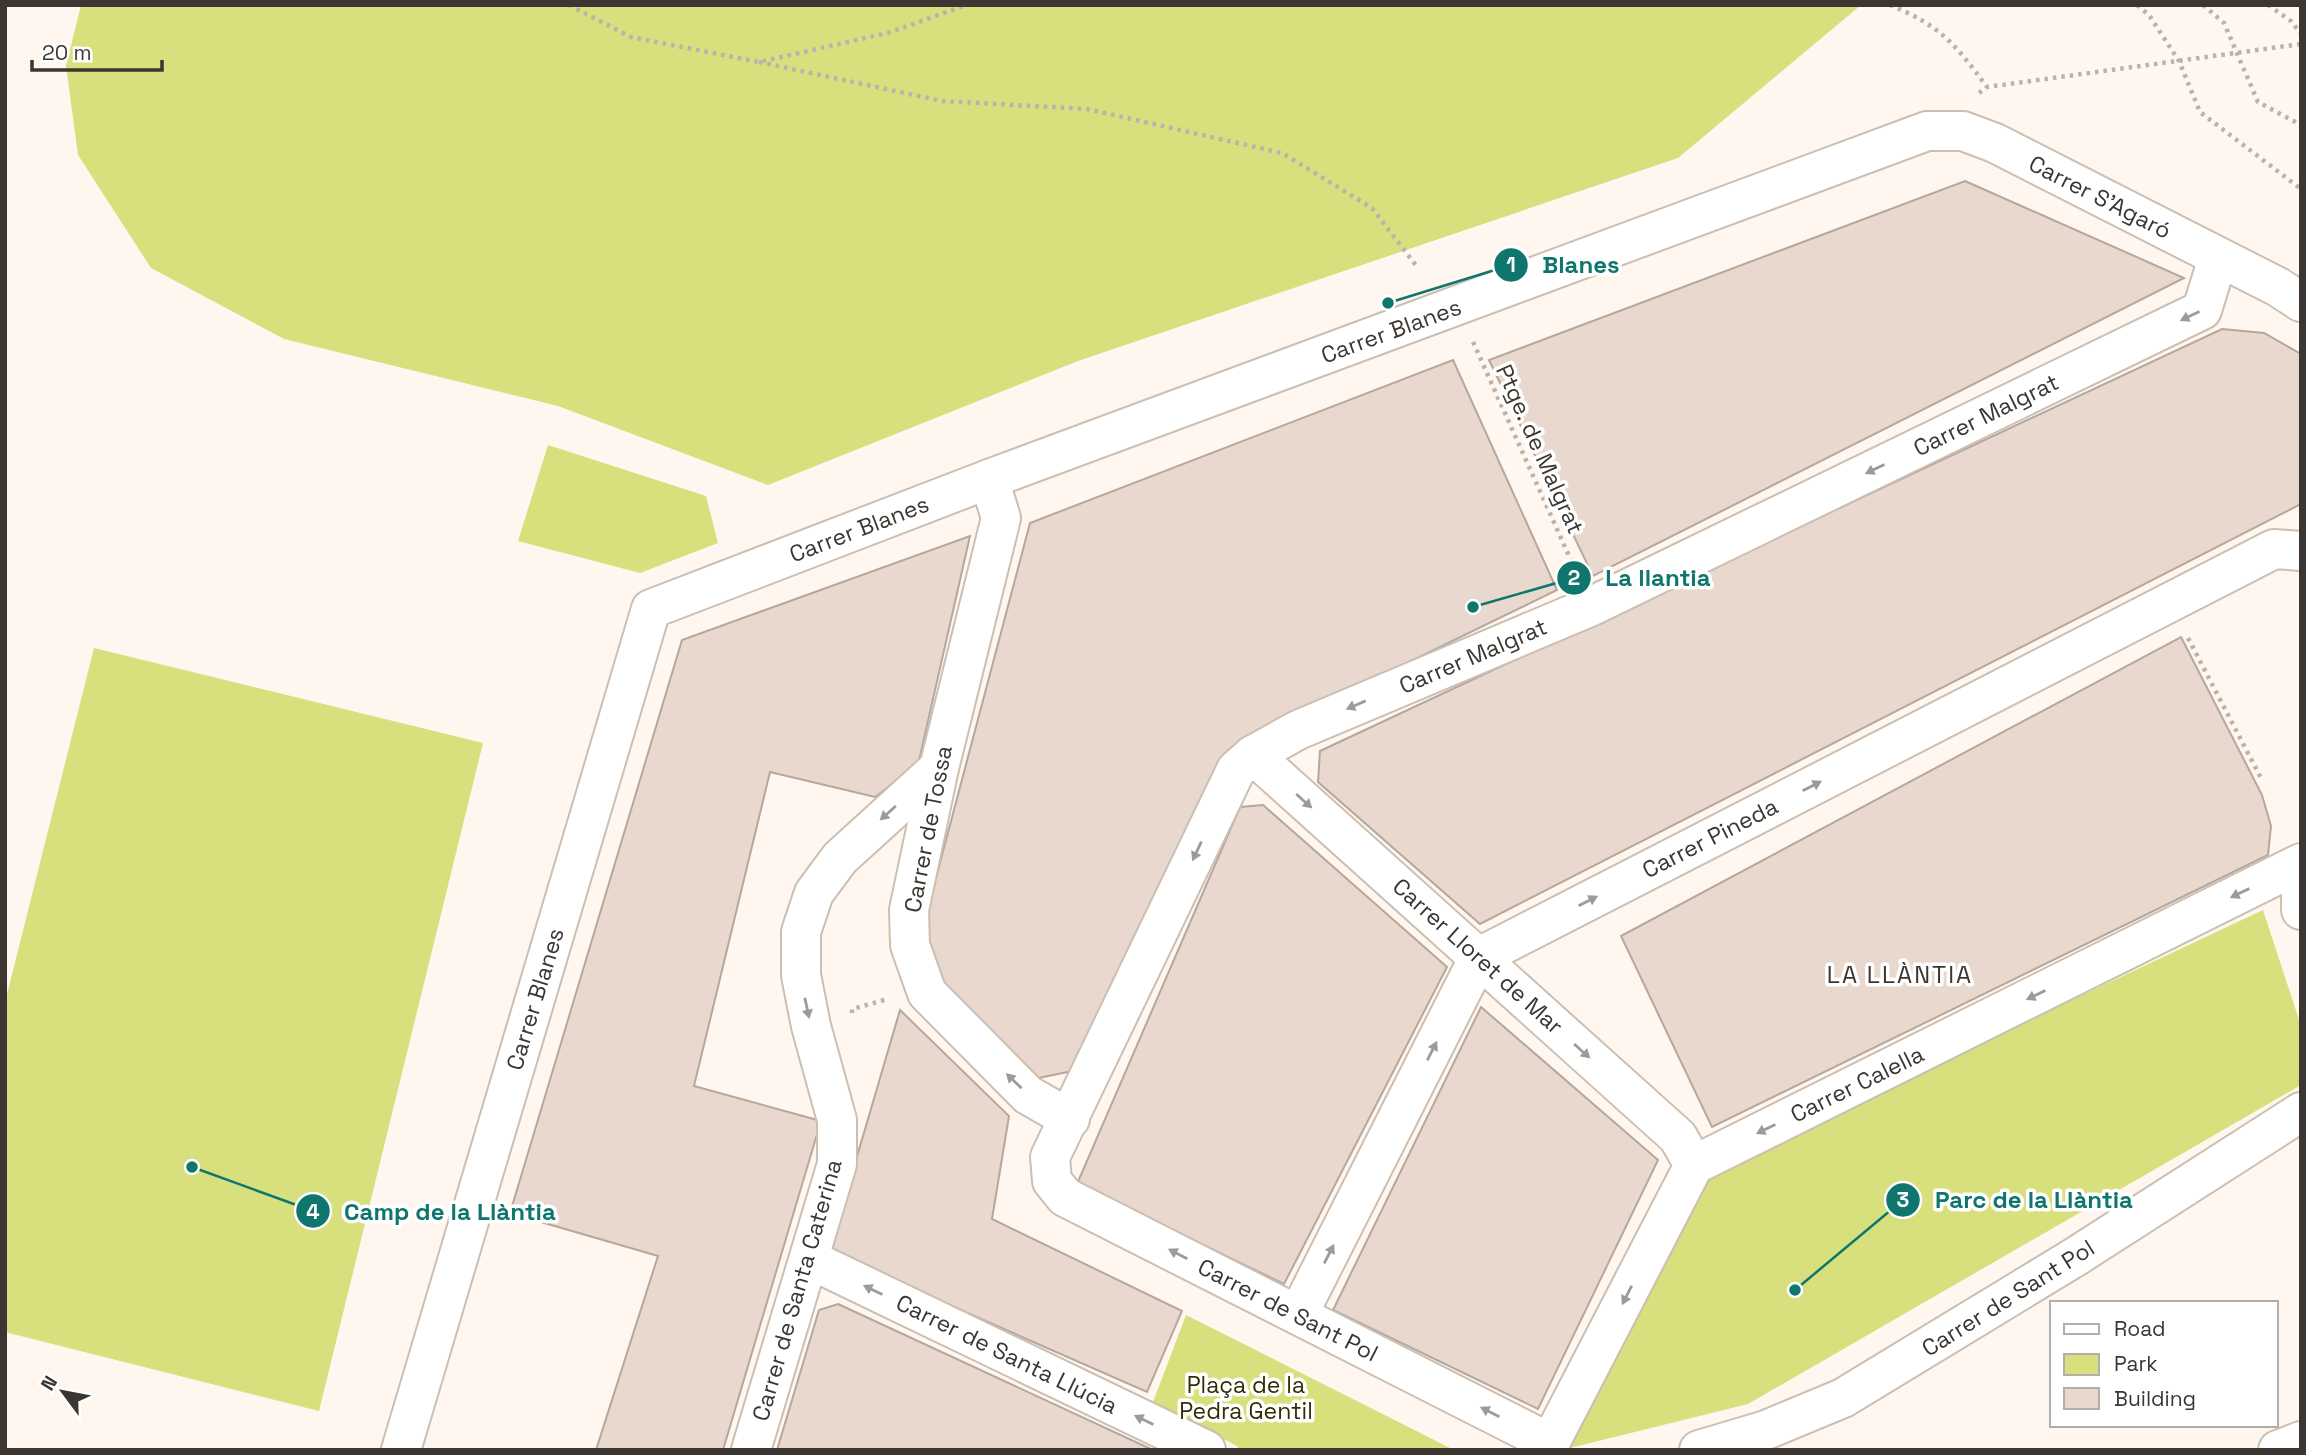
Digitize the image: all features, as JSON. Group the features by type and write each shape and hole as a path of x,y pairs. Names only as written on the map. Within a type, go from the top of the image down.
{"street":[{"name":"Carrer S'Agaró","path":"1890,143 1927,131 1963,131 1994,143 2301,302"},
{"name":"Carrer Blanes","path":"401,1450 651,609 1890,143"},
{"name":"Carrer Malgrat","path":"1050,1157 1236,770 1253,755 1298,730 1592,606 2202,310 2218,258"},
{"name":"Carrer de Tossa","path":"989,480 1001,518 939,768 909,910 910,945 927,993 1028,1095 1070,1119"},
{"name":"Carrer Pineda","path":"1479,957 2274,549 2301,551"},
{"name":"Carrer Lloret de Mar","path":"1253,755 1678,1137 1694,1165"},
{"name":"Carrer de Santa Caterina","path":"751,1450 837,1164 837,1119 811,1026 801,975 801,932 814,893 840,858 939,768"},
{"name":"Carrer Calella","path":"1694,1165 2301,863"},
{"path":"2301,871 2301,910"},
{"path":"1298,1315 1479,957"},
{"name":"Carrer de Sant Pol","path":"1699,1450 1766,1430 1843,1398 2075,1257 2301,1112"},
{"name":"Carrer de Sant Pol","path":"1050,1157 1052,1181 1065,1197 1551,1446"},
{"path":"1551,1446 1694,1165"},
{"name":"Carrer de Santa Llúcia","path":"809,1259 1206,1450"},
{"path":"2278,1450 2301,1441"}],"path":[{"path":"569,5 631,37 942,101 1087,109 1282,153 1372,208 1418,268"},
{"path":"759,62 888,33 966,5"},
{"path":"1890,5 1925,20 1958,49 1987,87"},
{"path":"2137,5 2148,15 2179,61 2200,112 2301,189"},
{"path":"2203,5 2224,23 2258,102 2301,125"},
{"path":"2268,5 2291,21 2301,34"},
{"path":"1977,95 1987,87 2301,44"},
{"name":"Ptge. de Malgrat","path":"1457,307 1592,606"},
{"path":"2188,637 2262,780"},
{"path":"853,1021 852,1009 897,996"}],"green space":[{"path":"81,5 1861,5 1678,158 1078,361 768,485 558,406 284,339 151,268 78,155 66,66"},
{"path":"548,445 706,496 718,543 640,573 518,541"},
{"path":"94,648 483,743 319,1411 5,1332 5,1002"},
{"path":"2263,910 2301,1026 2301,1085 1748,1404 1566,1449 1700,1175"},
{"name":"Plaça de la Pedra Gentil","path":"1186,1315 1454,1450 1239,1450 1237,1446 1153,1402"}],"building":[{"path":"1965,181 2184,278 1593,576 1489,360"},
{"path":"2222,329 2264,333 2301,354 2301,504 1480,924 1318,782 1320,751"},
{"path":"1453,360 1557,590 1228,750 1077,1070 1034,1079 936,985 924,923 1030,523"},
{"path":"970,536 918,765 875,797 770,772 694,1086 821,1121 723,1450 596,1450 658,1256 510,1213 682,640"},
{"path":"2181,637 2262,795 2271,826 2268,855 1712,1127 1621,936"},
{"path":"1263,805 1447,967 1284,1284 1077,1184 1240,807"},
{"path":"1481,1007 1658,1160 1538,1409 1333,1310"},
{"path":"900,1010 1009,1116 992,1219 1182,1311 1147,1392 829,1252"},
{"path":"838,1304 1153,1450 777,1450 819,1310"}],"place":[{"name":"Blanes","path":"1388,303"},
{"name":"La llantia","path":"1473,607"},
{"name":"Camp de la Llàntia","path":"192,1167"},
{"name":"Parc de la Llàntia","path":"1795,1290"}],"district":[{"name":"LA LLÀNTIA","path":"1900,974"}]}
